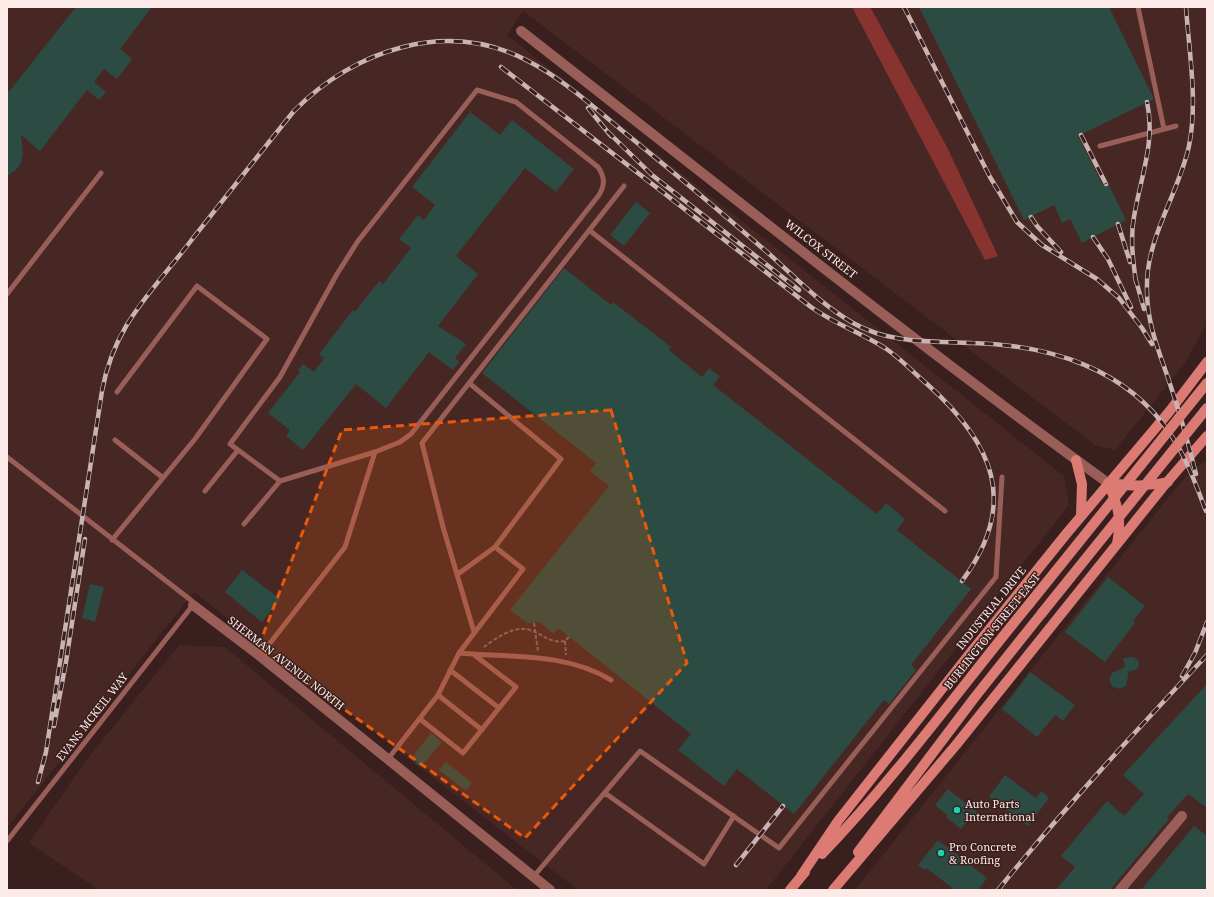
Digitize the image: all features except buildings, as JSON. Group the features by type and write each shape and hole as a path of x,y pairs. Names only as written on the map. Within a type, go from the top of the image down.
{"street":[{"name":"WILCOX STREET","path":"521,31 926,346 1076,460 1108,482"},
{"name":"INDUSTRIAL DRIVE","path":"801,876 838,821 971,652 1108,482 1169,412 1207,362"},
{"name":"BURLINGTON STREET EAST","path":"790,890 801,876 846,829 1207,383"},
{"path":"829,890 975,696 1207,408"},
{"path":"833,890 956,745 1168,482 1207,436"},
{"path":"1076,460 1082,484 1081,516"},
{"path":"1108,482 1132,487 1152,486 1168,482"},
{"path":"1108,482 1118,504 1120,528 1117,546"},
{"name":"SHERMAN AVENUE NORTH","path":"193,605 260,656 550,890"},
{"path":"1120,890 1182,816"}],"lane":[{"path":"1138,7 1164,129"},
{"path":"244,524 280,480 375,452 400,442 411,434 603,189 604,178 598,167 523,106 510,100 477,90 378,214 337,274 280,376 230,444 280,480"},
{"path":"1100,146 1176,126"},
{"path":"7,294 101,173"},
{"path":"474,632 443,527 422,443 624,186"},
{"path":"589,230 945,511"},
{"path":"112,540 162,476 195,439 267,339 197,286 117,392"},
{"path":"458,574 495,547 562,459 469,383"},
{"path":"115,440 162,476"},
{"path":"205,491 238,450"},
{"path":"260,656 345,547 375,452"},
{"name":"SHERMAN AVENUE NORTH","path":"7,457 192,601 193,605"},
{"path":"534,876 640,751 779,848 996,578 1002,477"},
{"path":"388,760 438,695 459,653 523,569 495,547"},
{"name":"EVANS MCKEIL WAY","path":"7,841 193,605"},
{"path":"459,653 566,661 591,669 611,680"},
{"path":"420,719 464,753 516,687 473,654"},
{"path":"450,670 499,708"},
{"path":"438,695 482,730"},
{"path":"605,793 704,864 734,816"}],"path":[{"path":"534,622 538,658"},
{"path":"473,654 498,636 525,629 553,641 566,640 569,637"},
{"path":"566,640 566,661"}],"highlighted area":[{"path":"611,410 687,663 525,838 258,648 342,430"}],"shaded area":[{"path":"7,7 1207,7 1207,323 1185,363 1115,450 1095,445 523,11 507,35 1064,476 1069,505 766,890 578,890 194,592 7,828"},
{"path":"852,7 870,7 873,12 948,149 998,256 985,260"},
{"path":"1207,459 1207,890 855,890 1184,478"},
{"path":"179,645 225,647 517,890 99,890 29,843 84,763"}],"railway":[{"path":"904,7 990,177 1017,222 1042,245 1097,279 1119,298 1142,328 1152,344"},
{"path":"1186,7 1193,94 1192,129 1184,164 1163,217 1151,253 1148,272 1147,302 1151,325 1160,357 1180,414 1196,474"},
{"path":"38,782 46,752 102,391 115,347 125,328 148,294 294,111 318,90 344,71 373,57 403,47 434,42 466,42 497,48 528,61 542,69 581,96 767,252 819,299 841,316 867,330 881,335 911,340 1001,345 1029,349 1057,355 1084,365 1109,377 1132,393 1153,412 1171,435 1177,444 1195,482 1206,511"},
{"path":"501,67 811,307 891,352 950,406 968,429 982,452 991,475 994,500 990,526 980,553 962,581"},
{"path":"1136,282 1132,233 1150,132 1147,102"},
{"path":"588,108 611,136"},
{"path":"607,131 652,175 799,290"},
{"path":"1081,135 1106,184"},
{"path":"1031,217 1037,226 1061,252"},
{"path":"1118,224 1130,262"},
{"path":"1093,237 1108,259 1131,307"},
{"path":"1135,277 1144,309"},
{"path":"54,726 66,662 85,539"},
{"path":"1182,676 1195,653 1207,622"},
{"path":"998,890 1074,800 1207,655"},
{"path":"736,865 783,806"}],"place":[{"name":"Auto Parts International","path":"957,810"},
{"name":"Pro Concrete & Roofing","path":"941,853"}]}
